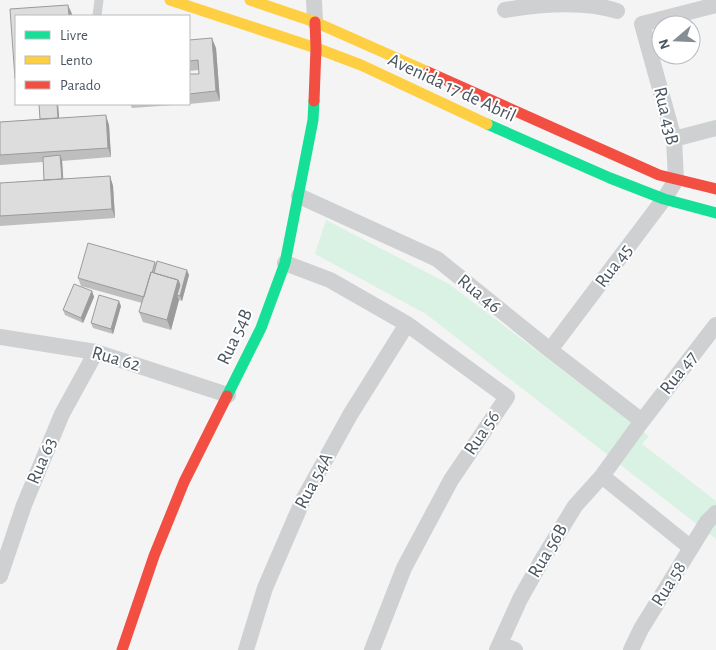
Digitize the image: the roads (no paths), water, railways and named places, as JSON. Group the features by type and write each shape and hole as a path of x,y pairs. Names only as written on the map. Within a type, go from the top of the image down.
{"main road":[{"name":"Avenida 17 de Abril","path":"173,0 316,48 361,66 516,137 664,200 716,213"},
{"name":"Avenida 17 de Abril","path":"250,0 315,22 659,175 711,188"},
{"name":"Rua 54B","path":"122,650 154,556 184,482 260,328 285,263 313,120 316,48 315,22"},
{"path":"699,208 711,188"}],"street":[{"path":"314,0 315,22"},
{"path":"505,10 552,2 605,6 616,5 642,24 716,5"},
{"name":"Rua 43B","path":"642,24 674,138 676,180"},
{"path":"674,138 716,128"},
{"name":"Rua 45","path":"550,350 664,200 676,180"},
{"name":"Rua 46","path":"299,196 437,259 642,421"},
{"name":"Rua 56","path":"285,263 330,280 408,324 507,397 450,480 404,568 374,649"},
{"name":"Rua 54A","path":"246,650 266,588 303,500 350,415 408,324"},
{"name":"Rua 47","path":"602,476 716,325"},
{"name":"Rua 62","path":"0,337 96,352 228,395"},
{"name":"Rua 63","path":"0,576 24,505 62,414 96,352"},
{"name":"Rua 58","path":"602,476 692,548 640,629 631,650"},
{"name":"Rua 56B","path":"499,647 520,599 551,544 575,506 602,476"},
{"path":"692,548 707,522 716,513"},
{"path":"499,647 515,650"}],"lane":[{"path":"97,15 99,0"}]}
